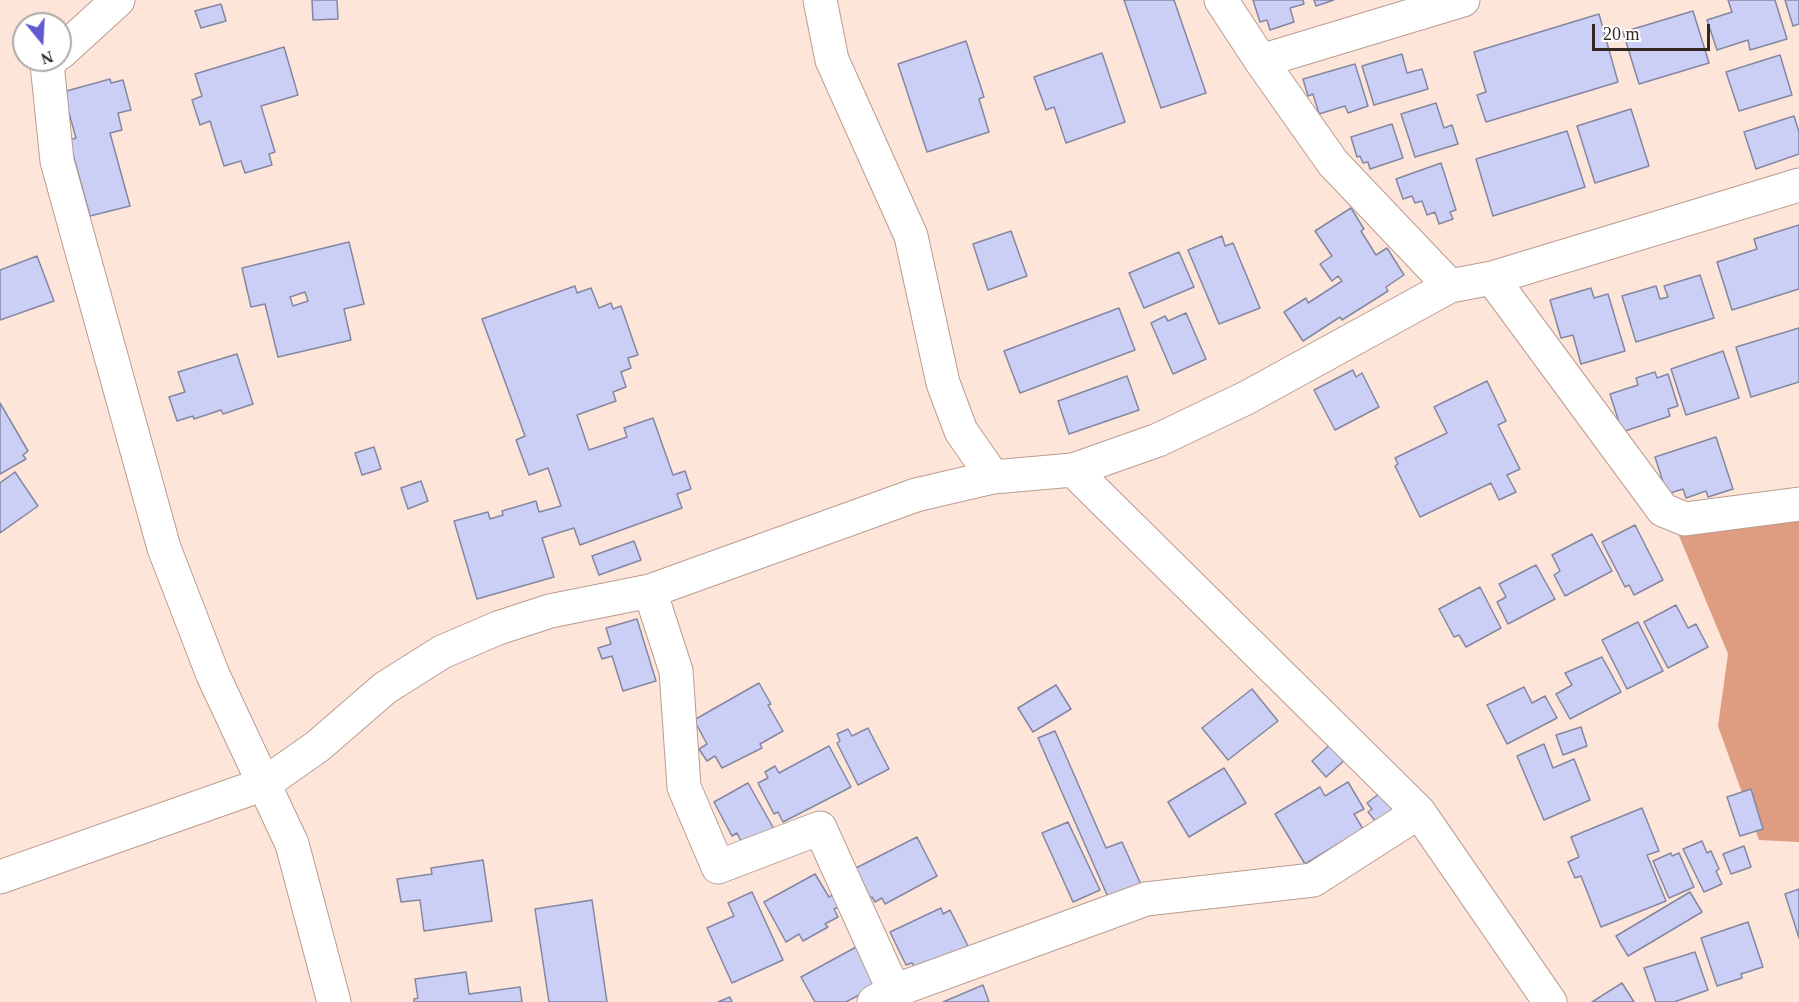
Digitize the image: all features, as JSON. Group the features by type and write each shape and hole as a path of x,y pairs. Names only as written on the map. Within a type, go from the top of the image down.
{"street":[{"path":"72,42 118,0"},
{"path":"820,0 832,60 911,236 943,383 961,431 993,477"},
{"path":"1221,0 1333,163 1450,286"},
{"path":"1261,61 1463,0"},
{"path":"48,72 57,162 164,548 213,675 292,844 333,1002"},
{"path":"0,877 264,784 318,746 386,688 442,652 498,628 550,611 650,591 916,495 993,477 1073,470 1158,440 1246,398 1450,286 1492,279 1799,185"},
{"path":"1492,279 1663,510 1686,519 1799,504"},
{"path":"1073,470 1419,812 1550,1002"},
{"path":"650,591 676,671 684,787 718,867 820,828 884,996 1146,899 1313,880 1419,812"}],"shaded area":[{"path":"1799,518 1799,842 1759,840 1718,726 1728,654 1677,531"}],"building":[{"path":"312,0 337,0 338,19 313,20"},
{"path":"1124,0 1174,0 1206,93 1161,108"},
{"path":"1253,0 1303,0 1304,4 1290,8 1294,22 1270,30 1267,20 1260,22"},
{"path":"1314,0 1334,0 1316,6"},
{"path":"1728,0 1775,0 1787,39 1750,50 1748,40 1717,50 1707,20 1732,12"},
{"path":"1785,0 1799,0 1799,24 1793,26"},
{"path":"221,4 226,21 201,28 195,11"},
{"path":"1693,11 1709,63 1639,84 1623,32"},
{"path":"1599,14 1618,82 1486,122 1477,95 1486,92 1474,52"},
{"path":"966,41 984,97 979,99 989,132 927,152 898,64"},
{"path":"284,47 298,95 261,106 275,152 269,154 272,165 245,173 241,161 224,166 210,121 200,125 192,100 202,96 195,74"},
{"path":"1102,53 1125,122 1066,143 1054,107 1046,110 1034,77"},
{"path":"1402,54 1407,73 1422,69 1428,89 1374,105 1362,66"},
{"path":"1780,55 1792,95 1739,111 1726,72"},
{"path":"1355,64 1368,106 1348,113 1345,106 1319,114 1313,94 1308,96 1303,79"},
{"path":"110,79 111,83 123,80 131,110 118,113 122,130 110,133 130,206 90,216 69,140 76,138 63,92"},
{"path":"1436,103 1444,128 1452,125 1458,144 1415,157 1401,114"},
{"path":"1631,109 1649,166 1595,183 1577,126"},
{"path":"1794,116 1799,132 1799,154 1756,169 1744,132"},
{"path":"1392,124 1403,158 1370,169 1368,162 1363,163 1360,156 1357,157 1351,137"},
{"path":"1567,131 1585,187 1493,216 1476,159"},
{"path":"1441,163 1456,210 1450,212 1453,219 1439,224 1435,212 1427,215 1422,201 1415,203 1412,196 1403,199 1396,179"},
{"path":"1351,208 1364,229 1361,231 1376,255 1387,248 1404,275 1386,287 1388,291 1342,320 1340,317 1303,341 1284,312 1306,298 1308,303 1342,281 1338,276 1332,281 1320,264 1332,256 1315,231"},
{"path":"1799,225 1799,289 1732,310 1717,262 1757,249 1754,239"},
{"path":"1011,231 1027,276 988,290 973,244"},
{"path":"1222,236 1225,246 1233,243 1260,308 1219,324 1188,250"},
{"path":"349,242 364,304 344,309 351,340 278,357 265,304 251,307 242,268","holes":["305,292 308,301 293,306 290,297"]},
{"path":"1179,252 1194,287 1144,308 1129,273"},
{"path":"37,256 54,301 0,320 0,270"},
{"path":"1700,275 1714,318 1636,342 1622,296 1656,286 1660,299 1668,297 1664,286"},
{"path":"575,286 577,293 591,288 599,308 611,303 613,309 621,306 638,355 628,358 631,368 621,372 626,387 613,392 616,401 577,415 589,450 627,437 624,428 653,418 673,475 685,471 691,489 677,494 682,508 580,545 574,528 542,538 554,577 477,599 454,521 488,512 490,519 503,515 502,511 536,501 539,512 561,506 548,468 529,475 516,440 525,436 482,319"},
{"path":"1591,288 1594,298 1608,294 1625,351 1581,364 1573,335 1561,338 1550,300"},
{"path":"1119,308 1135,350 1020,393 1004,351"},
{"path":"1186,313 1206,359 1173,374 1151,323 1165,316 1168,321"},
{"path":"1799,328 1799,382 1751,397 1736,347"},
{"path":"1723,351 1739,398 1686,415 1671,369"},
{"path":"237,354 253,404 223,414 221,410 194,419 193,416 177,421 169,397 185,392 178,372"},
{"path":"1353,370 1356,377 1362,373 1379,407 1335,430 1314,390"},
{"path":"1655,372 1657,378 1668,374 1678,406 1668,409 1670,416 1622,432 1610,394 1638,385 1636,378"},
{"path":"1127,376 1139,410 1069,434 1058,401"},
{"path":"1487,381 1506,421 1498,425 1520,469 1507,475 1516,492 1499,500 1491,483 1420,517 1395,466 1398,464 1395,458 1447,433 1434,407"},
{"path":"0,403 28,451 23,455 26,459 0,474"},
{"path":"1716,437 1733,489 1708,497 1706,491 1686,498 1683,489 1667,494 1655,457"},
{"path":"374,447 381,469 362,475 355,453"},
{"path":"15,472 38,506 0,533 0,483"},
{"path":"421,481 428,501 408,509 401,488"},
{"path":"1635,525 1663,580 1634,595 1629,585 1625,587 1602,542"},
{"path":"1592,534 1612,571 1565,596 1554,575 1560,571 1552,555"},
{"path":"634,541 641,560 599,575 592,556"},
{"path":"1536,565 1555,599 1508,624 1497,602 1506,597 1499,584"},
{"path":"1480,587 1501,628 1466,647 1459,635 1454,637 1439,609"},
{"path":"1676,605 1688,628 1696,624 1708,647 1668,668 1644,622"},
{"path":"637,619 656,681 623,691 612,656 602,659 598,648 611,644 606,628"},
{"path":"1638,622 1663,671 1627,689 1602,640"},
{"path":"1602,657 1621,692 1570,719 1556,694 1572,685 1565,673"},
{"path":"759,683 783,731 760,744 762,748 722,768 715,756 707,761 699,749 707,744 694,720"},
{"path":"1056,685 1071,709 1033,732 1018,708"},
{"path":"1524,687 1532,703 1545,696 1557,718 1507,744 1487,705"},
{"path":"1252,689 1278,721 1228,760 1202,728"},
{"path":"1581,727 1587,746 1563,755 1556,735"},
{"path":"868,728 889,769 858,785 837,743 840,741 837,734 848,729 852,736"},
{"path":"1055,731 1106,848 1122,842 1143,889 1108,897 1038,738"},
{"path":"1334,741 1348,757 1326,777 1312,761"},
{"path":"1544,744 1553,768 1574,759 1590,800 1544,820 1517,756"},
{"path":"829,746 851,787 783,822 778,812 774,814 758,783 768,778 765,772 775,766 779,773"},
{"path":"1224,768 1246,803 1189,837 1168,802"},
{"path":"1348,782 1364,809 1354,814 1363,829 1305,864 1275,814 1320,787 1325,796"},
{"path":"748,783 774,829 743,845 737,833 732,836 714,802"},
{"path":"1751,789 1763,829 1740,836 1727,797"},
{"path":"1380,793 1393,809 1376,822 1368,812 1372,809 1367,803"},
{"path":"1642,808 1659,851 1647,855 1666,901 1601,927 1581,876 1575,878 1568,862 1579,857 1571,837"},
{"path":"1068,822 1100,890 1073,902 1042,833"},
{"path":"917,837 937,876 885,904 882,898 875,902 872,897 870,898 854,869"},
{"path":"1702,841 1707,853 1711,851 1719,869 1716,871 1722,884 1704,892 1683,849"},
{"path":"1744,846 1751,867 1731,874 1723,854"},
{"path":"1671,853 1672,856 1679,853 1694,887 1669,898 1653,861"},
{"path":"483,860 492,921 424,931 420,900 401,902 397,879 432,874 431,868"},
{"path":"815,874 829,897 832,895 839,907 834,909 838,917 825,924 828,927 803,941 799,934 786,942 764,902"},
{"path":"1799,889 1799,938 1785,894"},
{"path":"752,892 783,960 732,983 707,928 734,916 728,903"},
{"path":"1690,892 1702,912 1628,956 1616,936"},
{"path":"592,900 607,1002 549,1002 535,909"},
{"path":"941,908 943,914 950,910 968,946 916,970 912,963 906,965 890,932"},
{"path":"1748,922 1763,967 1741,974 1742,978 1717,986 1701,938"},
{"path":"858,946 878,985 846,1002 815,1002 801,977"},
{"path":"1695,952 1708,990 1674,1002 1656,1002 1644,968"},
{"path":"466,972 469,994 520,987 522,1002 414,1002 414,999 418,998 415,979"},
{"path":"1622,983 1634,1002 1592,1002"},
{"path":"983,985 989,1002 943,1002"},
{"path":"730,997 732,1002 718,1002"}]}
